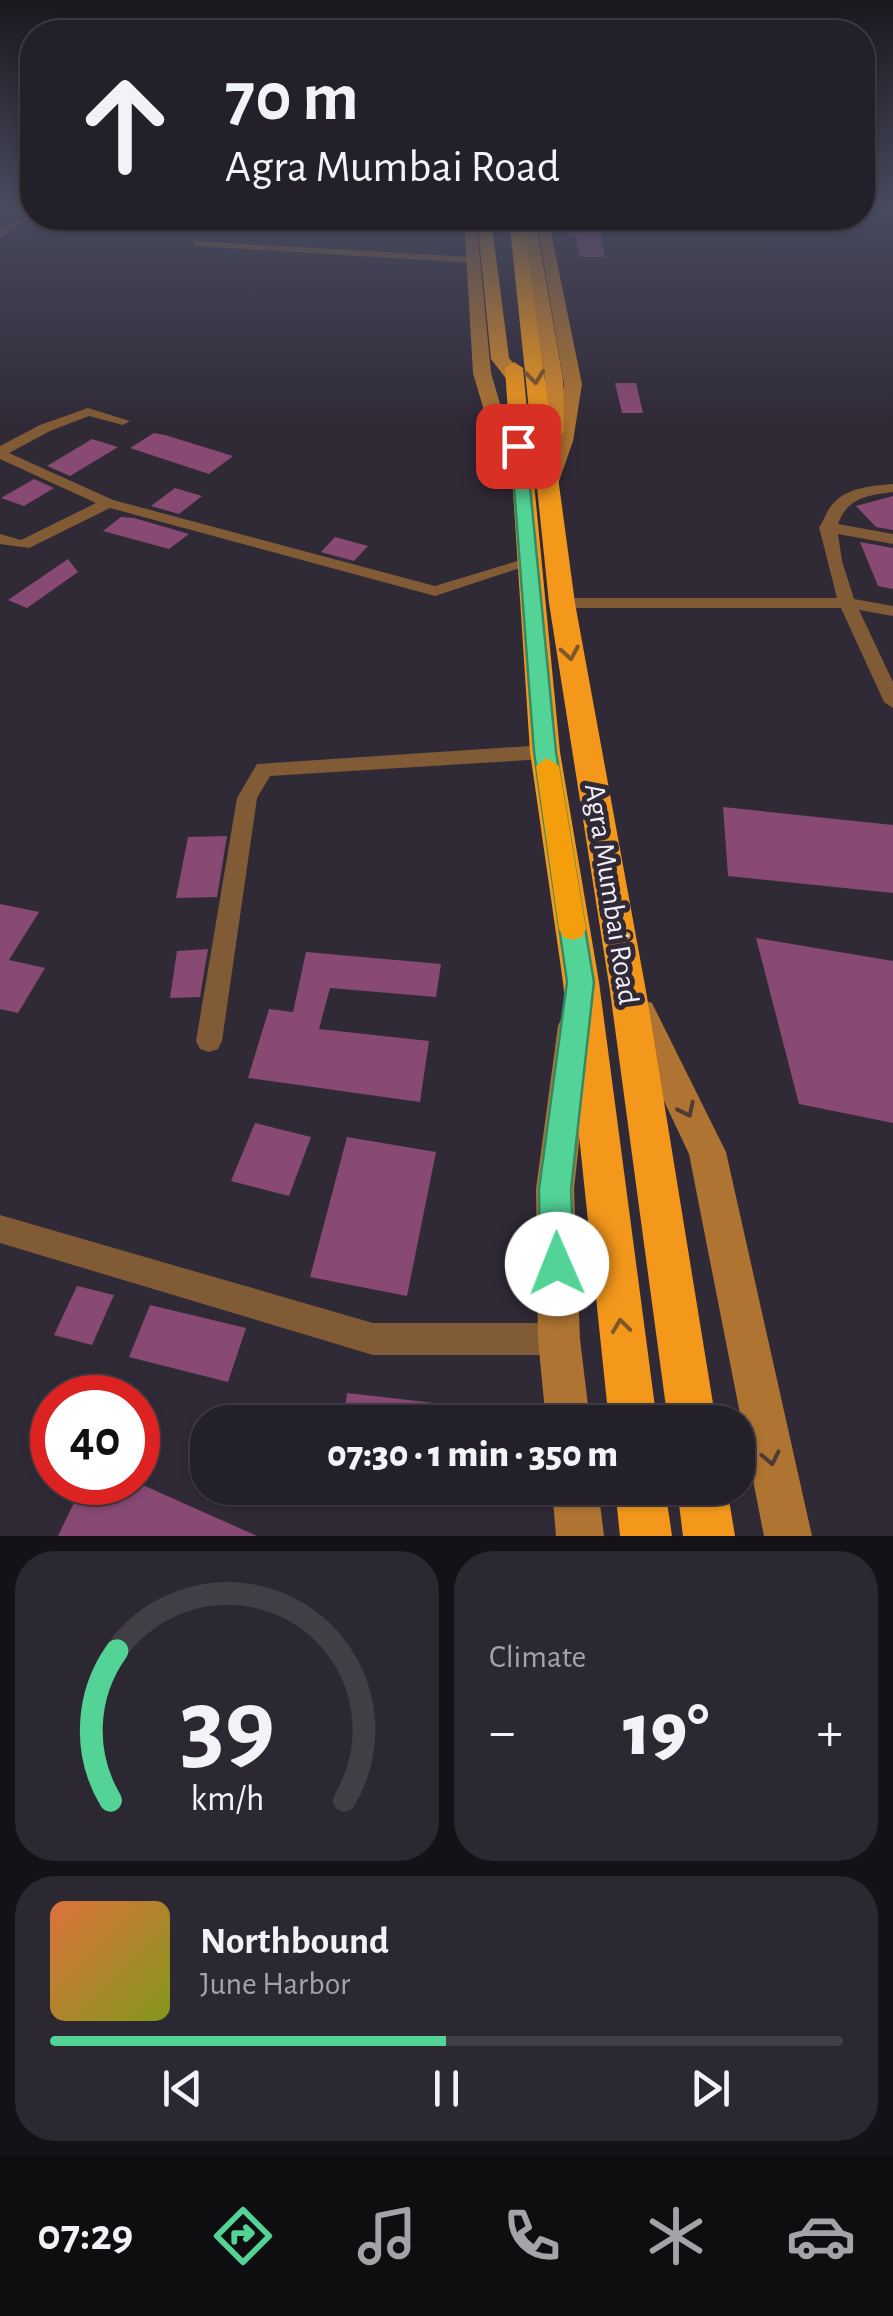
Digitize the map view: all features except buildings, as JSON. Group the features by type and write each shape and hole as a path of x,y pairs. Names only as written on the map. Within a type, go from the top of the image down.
{"highway":[{"name":"Agra Mumbai Road","path":"515,279 515,377 562,603 628,991 689,1405"},
{"path":"515,279 542,452 534,483"},
{"name":"Agra Mumbai Road","path":"534,483 526,562 545,752 581,982 631,1405"},
{"path":"642,1505 646,1536"},
{"path":"704,1505 709,1536"}],"main road":[{"path":"491,279 500,359 515,377"},
{"path":"538,279 554,379 554,430 542,452"}],"street":[{"path":"474,279 494,446 534,483 564,440 573,384 553,279"},
{"path":"0,453 45,428 88,412 123,420"},
{"path":"0,453 108,503 435,592 526,562"},
{"path":"893,488 852,496 835,506 827,527 847,603 893,702"},
{"path":"0,539 23,544 108,503"},
{"path":"827,527 893,539"},
{"path":"562,603 847,603 893,611"},
{"path":"209,1042 247,798 264,769 545,752"},
{"path":"566,1405 559,1339 555,1189 581,982"},
{"path":"628,991 707,1152 788,1536"},
{"path":"0,1229 373,1339 559,1339"},
{"path":"577,1505 580,1536"}],"slow traffic":[{"path":"547,766 573,929"}],"route":[{"path":"518,446 545,752 581,982 555,1189 557,1264"}]}
